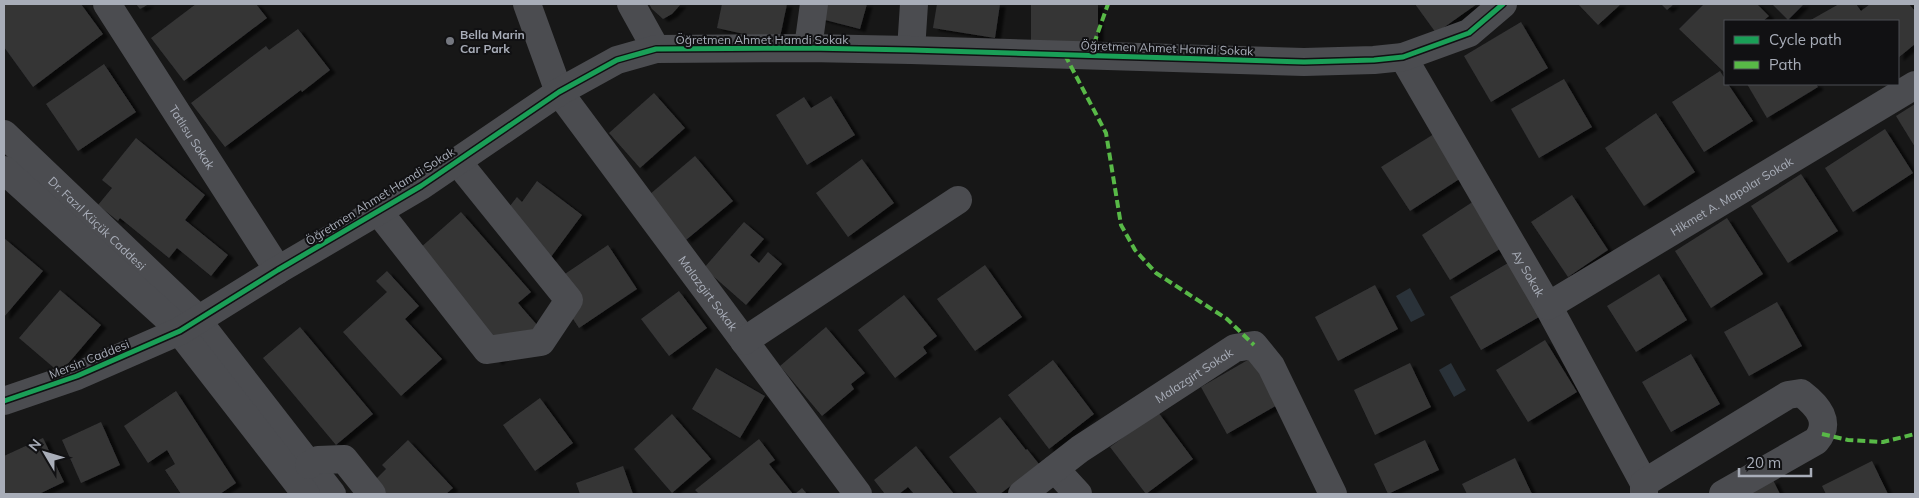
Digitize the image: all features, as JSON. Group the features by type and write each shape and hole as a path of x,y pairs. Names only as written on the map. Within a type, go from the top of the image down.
{"street":[{"name":"Tatlısu Sokak","path":"107,4 278,270"},
{"name":"Malazgirt Sokak","path":"527,4 559,92 858,494"},
{"path":"631,4 656,49"},
{"path":"808,48 814,4"},
{"path":"911,50 914,4"},
{"name":"Öğretmen Ahmet Hamdi Sokak","path":"194,324 278,270 421,186 559,92 617,60 656,49 808,48 1304,62 1374,60 1403,57 1469,33 1503,4"},
{"name":"Ay Sokak","path":"1403,57 1548,306 1644,488"},
{"name":"Hikmet A. Mapolar Sokak","path":"1548,306 1915,85"},
{"name":"Dr. Fazıl Küçük Caddesi","path":"4,134 194,324 332,494"},
{"path":"378,211 487,350 541,342 568,300 457,161"},
{"path":"4,170 173,322 194,324 306,494"},
{"path":"744,341 958,200"},
{"name":"Mersin Caddesi","path":"4,401 77,376 194,324"},
{"name":"Malazgirt Sokak","path":"1022,494 1080,449 1235,348 1254,345 1271,366 1333,494"},
{"path":"1644,488 1788,395 1801,393 1814,402 1824,420 1822,434 1816,441 1723,494"},
{"path":"309,465 318,460 344,458 372,494"},
{"path":"1055,469 1078,494"}],"shaded area":[{"path":"1410,288 1425,315 1411,322 1396,296"},
{"path":"1451,363 1466,390 1454,397 1439,370"}],"building":[{"path":"4,4 81,4 103,34 33,87 4,47"},
{"path":"136,4 149,4 140,9"},
{"path":"196,4 256,4 267,18 184,81 151,38"},
{"path":"649,4 681,4 672,14 663,19"},
{"path":"722,4 787,4 779,42 717,28"},
{"path":"809,4 867,4 860,29 806,15"},
{"path":"937,4 1000,4 995,38 933,28"},
{"path":"1031,4 1098,4 1098,42 1031,43"},
{"path":"1415,4 1477,4 1436,33"},
{"path":"1578,4 1621,4 1598,25"},
{"path":"1661,4 1674,4 1667,10"},
{"path":"1704,4 1757,4 1769,16 1764,20 1724,20 1724,72 1679,29"},
{"path":"1772,4 1804,4 1788,20"},
{"path":"1839,4 1856,4 1861,11 1870,4 1909,4 1915,11 1915,44 1899,57 1899,20 1811,20"},
{"path":"1521,22 1548,68 1491,102 1464,56"},
{"path":"298,29 330,70 225,147 191,103 266,46 269,50"},
{"path":"104,64 136,112 78,151 46,104"},
{"path":"1720,71 1724,77 1724,85 1729,85 1753,121 1704,152 1672,102"},
{"path":"1564,79 1592,127 1539,158 1511,109"},
{"path":"1748,85 1817,85 1818,87 1767,118"},
{"path":"654,93 685,128 640,168 609,133"},
{"path":"831,96 855,135 807,165 776,115 804,97 811,108"},
{"path":"1915,104 1915,147 1896,116"},
{"path":"1656,113 1695,172 1644,206 1605,148"},
{"path":"1885,129 1913,173 1853,212 1825,168"},
{"path":"1434,134 1461,178 1410,211 1381,167"},
{"path":"136,138 205,195 185,220 228,255 211,276 177,248 169,258 120,218 118,221 98,205 112,188 102,180"},
{"path":"695,156 733,201 686,240 649,195"},
{"path":"862,159 894,203 848,237 816,193"},
{"path":"1801,174 1838,231 1788,263 1751,206"},
{"path":"537,181 582,215 545,265 494,226 517,197 522,202"},
{"path":"1572,195 1608,250 1568,277 1531,222"},
{"path":"1474,201 1503,247 1450,280 1422,235"},
{"path":"461,212 531,292 518,303 538,326 497,362 411,256"},
{"path":"1727,218 1763,274 1711,308 1675,251"},
{"path":"744,222 764,239 750,255 759,263 768,252 782,264 746,305 704,268"},
{"path":"4,238 43,271 4,317"},
{"path":"608,245 637,289 579,328 550,284"},
{"path":"1508,263 1539,317 1481,350 1450,297"},
{"path":"985,265 1022,317 975,351 937,299"},
{"path":"387,271 419,306 405,319 442,359 401,396 343,332 387,292 376,281"},
{"path":"1659,274 1687,320 1636,352 1607,306"},
{"path":"1375,285 1398,329 1338,361 1315,317"},
{"path":"60,290 101,325 60,373 19,338"},
{"path":"679,291 707,328 669,356 641,319"},
{"path":"904,295 937,336 923,347 927,353 895,378 858,330"},
{"path":"1777,302 1802,346 1749,376 1724,332"},
{"path":"300,327 373,414 336,445 263,358"},
{"path":"826,327 865,373 851,384 854,389 822,416 780,366"},
{"path":"1545,340 1577,392 1528,422 1496,370"},
{"path":"1691,354 1720,404 1671,432 1642,382"},
{"path":"1253,357 1279,404 1227,434 1201,387"},
{"path":"1053,360 1094,414 1049,449 1008,395"},
{"path":"1410,363 1431,407 1375,435 1354,390"},
{"path":"716,368 765,396 740,438 692,409"},
{"path":"176,391 236,483 220,494 181,494 165,470 175,464 167,450 148,463 124,426"},
{"path":"540,398 573,443 535,471 503,425"},
{"path":"1158,412 1193,459 1146,494 1110,447"},
{"path":"672,414 711,459 672,493 634,449"},
{"path":"1000,417 1039,464 1000,494 978,494 949,457"},
{"path":"101,422 120,465 81,483 62,440"},
{"path":"43,438 64,482 39,494 5,494 4,456"},
{"path":"759,439 775,460 769,464 793,494 699,494 695,490"},
{"path":"408,440 453,488 446,494 385,494 373,482 386,469 382,465"},
{"path":"1425,440 1439,470 1388,494 1374,464"},
{"path":"916,446 954,494 914,494 908,487 899,494 885,494 874,480"},
{"path":"1515,458 1532,494 1467,494 1462,484"},
{"path":"1872,461 1888,494 1826,494 1822,486"},
{"path":"623,466 633,494 580,494 576,483"},
{"path":"1773,480 1780,494 1745,494"},
{"path":"802,488 807,494 795,494"}],"marked path":[{"path":"1090,55 1108,4"},
{"path":"1065,55 1106,133 1121,225 1135,250 1156,273 1227,319 1254,345"},
{"path":"1822,434 1848,440 1883,442 1915,434"}],"cycle path":[{"path":"4,401 77,376 180,331 278,270 421,186 559,92 617,60 656,49 808,48 1304,62 1374,60 1403,57 1469,33 1503,4"}],"place":[{"name":"Bella Marin Car Park","path":"450,41"}]}
